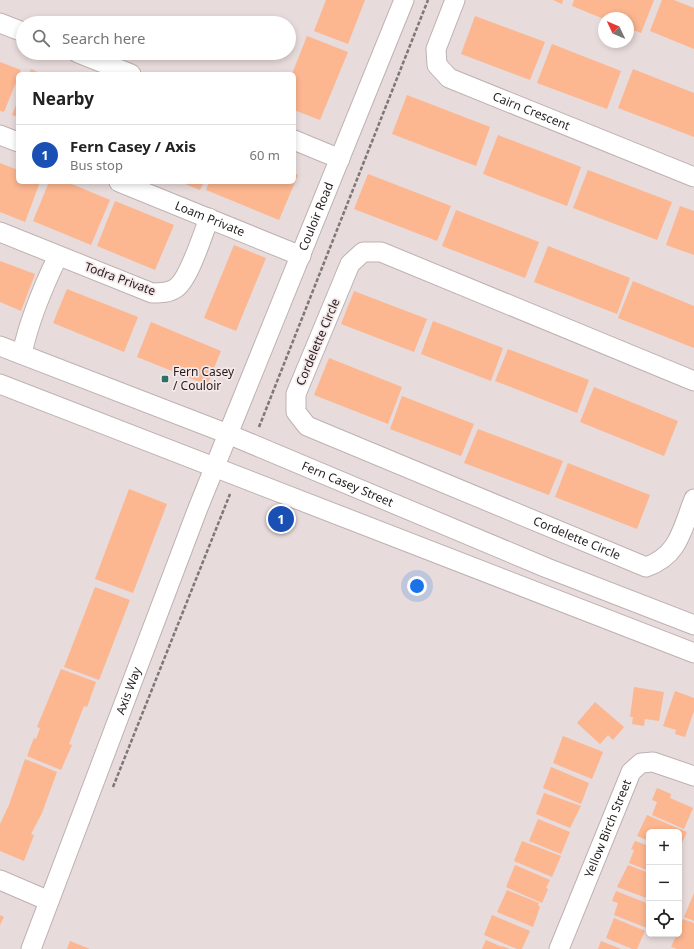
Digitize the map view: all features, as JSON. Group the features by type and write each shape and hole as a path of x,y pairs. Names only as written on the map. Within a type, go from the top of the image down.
{"street":[{"name":"Couloir Road","path":"228,434 404,0"},
{"name":"Cairn Crescent","path":"455,0 436,49 437,65 449,78 694,177"},
{"path":"0,23 16,29"},
{"path":"96,60 126,72"},
{"path":"0,135 16,141"},
{"path":"296,141 340,159"},
{"name":"Loam Private","path":"124,184 300,256"},
{"name":"Todra Private","path":"0,232 152,293 165,293 177,287 185,279 209,218"},
{"name":"Cordelette Circle","path":"694,381 381,252 363,252 350,264 296,394 296,412 307,426 646,567 660,562 673,550 694,499"},
{"path":"22,354 26,336 49,275 58,256"},
{"name":"Fern Casey Street","path":"0,346 228,434 547,568 694,625"},
{"path":"0,384 694,653"},
{"name":"Axis Way","path":"31,949 228,434"},
{"name":"Yellow Birch Street","path":"559,949 632,772 641,763 653,762 694,776"},
{"path":"0,880 49,901"}],"path":[{"path":"259,427 428,0"},
{"path":"112,790 230,494"}],"building":[{"path":"326,0 365,0 348,44 314,31"},
{"path":"553,0 563,0 562,4"},
{"path":"574,0 654,0 641,33 634,30 634,12 598,12 598,17 572,6"},
{"path":"662,0 674,0 694,8 694,49 650,31"},
{"path":"475,16 545,42 530,80 461,54"},
{"path":"307,36 348,52 320,120 296,111 296,72 293,72"},
{"path":"552,44 621,71 607,109 537,83"},
{"path":"0,62 21,70 20,72 16,72 16,82 4,112 0,111"},
{"path":"31,69 38,72 30,72"},
{"path":"633,69 694,93 694,137 618,108"},
{"path":"407,95 490,127 476,166 392,134"},
{"path":"16,105 16,116 12,115"},
{"path":"498,135 581,167 567,206 483,174"},
{"path":"0,163 16,169 16,184 39,184 25,222 0,212"},
{"path":"588,170 672,202 657,240 573,208"},
{"path":"368,174 451,206 437,241 354,209"},
{"path":"48,184 72,184 110,200 91,245 33,221"},
{"path":"185,184 203,184 200,190"},
{"path":"208,184 294,184 279,220 206,190"},
{"path":"115,201 174,225 155,270 97,246"},
{"path":"680,206 694,211 694,255 666,245"},
{"path":"456,210 539,242 525,278 442,246"},
{"path":"234,245 266,258 236,331 204,318"},
{"path":"548,246 630,278 617,314 534,282"},
{"path":"0,261 35,274 21,311 0,302"},
{"path":"633,281 694,306 694,348 618,318"},
{"path":"67,289 138,317 124,352 53,323"},
{"path":"354,291 427,319 414,352 341,324"},
{"path":"433,321 503,348 491,381 421,354"},
{"path":"151,322 221,351 207,385 137,357"},
{"path":"508,349 589,380 577,413 495,381"},
{"path":"329,358 402,387 388,424 314,395"},
{"path":"594,387 678,421 664,456 580,422"},
{"path":"402,396 474,424 461,456 390,429"},
{"path":"478,429 563,461 549,495 464,463"},
{"path":"568,463 650,495 637,529 555,497"},
{"path":"129,489 167,504 133,593 95,579"},
{"path":"95,587 130,600 99,680 64,667"},
{"path":"61,669 96,682 87,707 84,706 69,744 72,745 61,770 27,756 34,738 36,739 40,728 37,727"},
{"path":"634,687 664,692 659,721 645,719 644,726 632,724 633,717 630,717"},
{"path":"675,691 694,698 694,711 685,737 675,734 676,730 663,726"},
{"path":"595,702 624,727 613,740 608,735 600,744 577,723"},
{"path":"563,736 603,752 592,779 553,763"},
{"path":"25,759 57,772 42,813 31,834 34,835 24,861 0,851 0,824 9,805"},
{"path":"551,767 589,783 581,804 543,788"},
{"path":"657,788 671,794 670,798 693,808 684,829 652,815 657,802 652,800"},
{"path":"544,793 581,806 570,828 536,814"},
{"path":"647,815 680,829 646,829 646,840 637,836"},
{"path":"538,819 570,832 561,854 529,841"},
{"path":"682,830 687,832 682,843"},
{"path":"522,841 561,856 552,877 514,861"},
{"path":"635,841 646,845 646,870 629,863 634,850 631,849"},
{"path":"515,865 550,880 542,903 506,887"},
{"path":"628,865 646,872 646,898 617,887"},
{"path":"507,890 539,903 538,905 540,907 533,927 497,912"},
{"path":"616,891 646,903 646,928 614,915 618,903 612,901"},
{"path":"694,893 694,921 684,917"},
{"path":"0,915 4,917 0,925"},
{"path":"492,915 530,931 522,949 517,949 484,935"},
{"path":"614,918 645,931 637,949 632,949 606,938"},
{"path":"683,919 694,923 694,949 677,949 671,947 676,937 682,937"},
{"path":"486,940 502,947 510,949 482,949"},
{"path":"70,941 90,949 67,949"},
{"path":"601,941 621,949 598,949"}],"place":[{"name":"Fern Casey / Couloir","path":"165,379"},
{"name":"Fern Casey / Axis","path":"281,519"}]}
